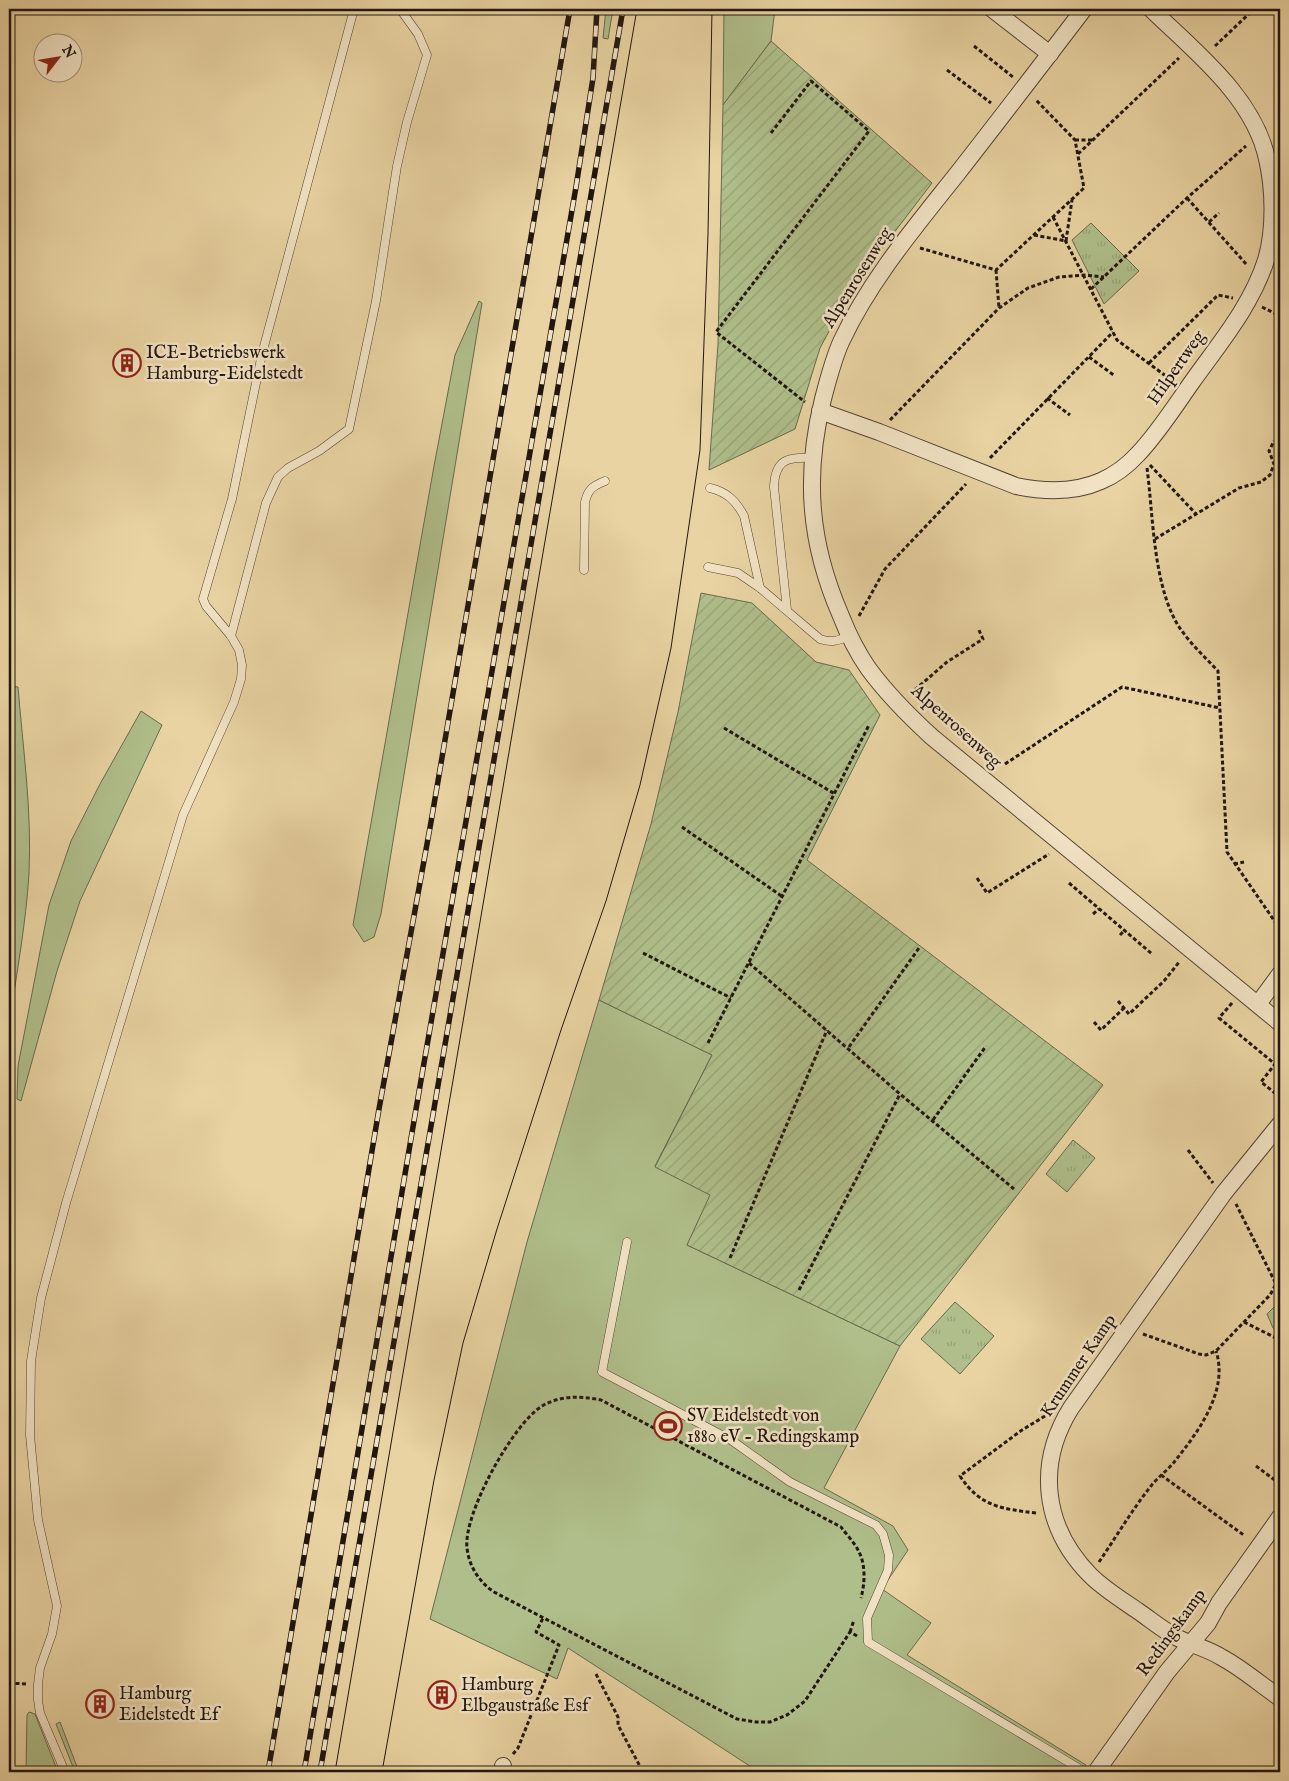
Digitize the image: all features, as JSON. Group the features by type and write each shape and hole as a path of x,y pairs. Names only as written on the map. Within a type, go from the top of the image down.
{"street":[{"path":"992,9 1050,54"},
{"name":"Alpenrosenweg","path":"1084,9 1050,54 1020,84 902,243 861,304 843,338 829,376 814,408 812,458 814,530 823,568 835,603 852,630 868,668 911,717 932,737 1280,1023"},
{"name":"Hilpertweg","path":"814,408 1016,486 1050,491 1085,487 1102,480 1117,472 1139,454 1168,416 1247,301 1260,278 1267,258 1271,231 1272,184 1267,157 1251,118 1234,92 1151,9"},
{"path":"1258,1004 1280,974"},
{"name":"Krummer Kamp","path":"1280,1124 1224,1193 1061,1423 1051,1457 1049,1492 1058,1527 1080,1562 1103,1586 1174,1636 1222,1657 1280,1698"},
{"name":"Redingskamp","path":"1096,1772 1168,1672 1208,1624 1219,1603 1280,1517"}],"lane":[{"path":"65,1772 40,1713 38,1684 40,1668 52,1634 57,1606 38,1520 30,1435 30,1361 41,1298 66,1203 183,815 234,702 241,679 242,665 239,650 231,636 206,606 203,599 232,499 262,354 354,9"},
{"path":"231,636 266,503 278,477 288,468 319,451 349,428 376,301 396,166 427,55 418,34 400,9"},
{"path":"787,610 774,474 778,467 791,458 812,458"},
{"path":"584,570 585,502 587,493 593,486 605,481"},
{"path":"710,488 721,490 731,497 739,506 744,516 760,588"},
{"path":"708,567 738,573 760,588 820,639 829,642 840,641 852,630"},
{"path":"627,1242 602,1372 731,1440 790,1482 876,1525 883,1534 889,1554 888,1570 867,1618 868,1642 1085,1772"}],"path":[{"path":"1209,52 1254,9"},
{"path":"974,46 1020,84 1075,140 1084,188 996,270"},
{"path":"1078,154 1184,54"},
{"path":"947,70 996,107"},
{"path":"771,133 812,81 869,131 716,332 814,408"},
{"path":"1075,140 1092,140"},
{"path":"1091,289 1187,198 1252,141"},
{"path":"1187,198 1252,271"},
{"path":"1066,241 1072,199"},
{"path":"1210,222 1219,214"},
{"path":"1053,217 1117,340 1178,384"},
{"path":"1034,235 1066,241"},
{"path":"902,243 996,270"},
{"path":"996,270 999,308"},
{"path":"879,432 999,308 1028,288 1059,277 1084,275 1104,277"},
{"path":"1149,363 1218,295 1238,299"},
{"path":"1257,304 1280,316"},
{"path":"985,464 1113,332"},
{"path":"1089,357 1115,376"},
{"path":"1047,398 1070,415"},
{"path":"1155,539 1239,488 1261,482 1270,475 1274,464 1269,451 1274,441"},
{"path":"1196,514 1146,461 1158,569 1174,618 1186,636 1218,671 1227,852 1280,929"},
{"path":"852,630 885,569 970,479"},
{"path":"906,698 947,662 983,639 978,628"},
{"path":"1005,764 1122,687 1220,708"},
{"path":"708,1043 869,725"},
{"path":"724,728 835,794"},
{"path":"682,827 783,897"},
{"path":"977,878 987,893 1052,852"},
{"path":"1234,864 1244,862"},
{"path":"1069,882 1152,954"},
{"path":"1093,914 1099,909"},
{"path":"1120,935 1124,930"},
{"path":"848,1047 920,948"},
{"path":"643,954 731,998"},
{"path":"1118,1001 1129,1014 1164,981 1182,958"},
{"path":"749,963 900,1094 1014,1189"},
{"path":"1094,1022 1101,1030 1124,1008"},
{"path":"1227,1009 1220,1018 1275,1064 1261,1082 1280,1097"},
{"path":"730,1258 827,1030"},
{"path":"933,1120 986,1046"},
{"path":"799,1290 900,1094"},
{"path":"1188,1150 1217,1188"},
{"path":"1135,1332 1206,1355 1216,1351 1270,1295 1276,1284 1234,1200"},
{"path":"1244,1322 1280,1340"},
{"path":"1095,1567 1152,1484 1174,1462 1204,1421 1212,1404 1218,1375 1216,1351"},
{"path":"855,1616 850,1632 805,1701 787,1715 770,1722 737,1719 485,1586 472,1568 467,1548 469,1526 494,1468 521,1427 541,1407 560,1398 582,1396 601,1400 841,1527 858,1549 864,1568 863,1590 860,1599"},
{"path":"1042,1513 1002,1509 987,1503 975,1495 960,1476 974,1468 1022,1430 1056,1411"},
{"path":"1256,1466 1280,1484"},
{"path":"1161,1475 1245,1536"},
{"path":"502,1769 518,1748 559,1645 536,1632 543,1618"},
{"path":"850,1632 868,1642"},
{"path":"596,1674 618,1717 618,1725 643,1772"},
{"path":"9,1683 38,1684"}],"green space":[{"path":"606,9 613,9 608,39 603,38"},
{"path":"724,9 775,9 771,41 723,105"},
{"path":"771,41 932,183 854,285 820,348 795,429 709,470 718,344 723,105"},
{"path":"1091,223 1139,271 1104,304 1072,240"},
{"path":"479,301 482,303 381,914 374,937 364,942 353,925 434,466 455,355"},
{"path":"701,593 752,603 816,662 849,670 880,715 807,860 1103,1085 900,1346 687,1245 710,1195 655,1167 712,1055 599,1000 651,824 678,712"},
{"path":"9,686 18,687 30,850 26,912 9,1027"},
{"path":"141,711 162,725 80,901 57,971 21,1101 17,1099 18,1066 49,905 71,841"},
{"name":"SV Eidelstedt von 1880 eV - Redingskamp","path":"599,1000 712,1055 655,1166 711,1195 687,1245 900,1346 824,1488 893,1526 908,1550 882,1589 931,1623 907,1655 1086,1765 1081,1772 759,1772 568,1648 557,1679 430,1619 527,1242"},
{"path":"1073,1140 1095,1158 1067,1192 1046,1174"},
{"path":"1280,1301 1280,1331 1273,1328 1267,1314"},
{"path":"955,1302 994,1336 960,1374 921,1339"},
{"path":"29,1712 35,1714 58,1772 26,1772 27,1715"},
{"path":"60,1722 79,1772 75,1772 56,1724"}],"tram line":[{"path":"335,1772 637,9"},
{"path":"382,1772 434,1480 463,1343 497,1229 561,1030 606,901 640,785 671,648 700,450 708,234 712,9"}],"railway":[{"path":"268,1772 379,1109 431,822 570,9"},
{"path":"304,1772 415,1115 576,187 593,78 597,9"},
{"path":"320,1772 623,9"}],"place":[{"name":"ICE-Betriebswerk Hamburg-Eidelstedt","path":"127,363"},
{"name":"SV Eidelstedt von 1880 eV - Redingskamp","path":"668,1426"},
{"name":"Hamburg Elbgaustraße Esf","path":"442,1695"},
{"name":"Hamburg Eidelstedt Ef","path":"100,1704"}]}
